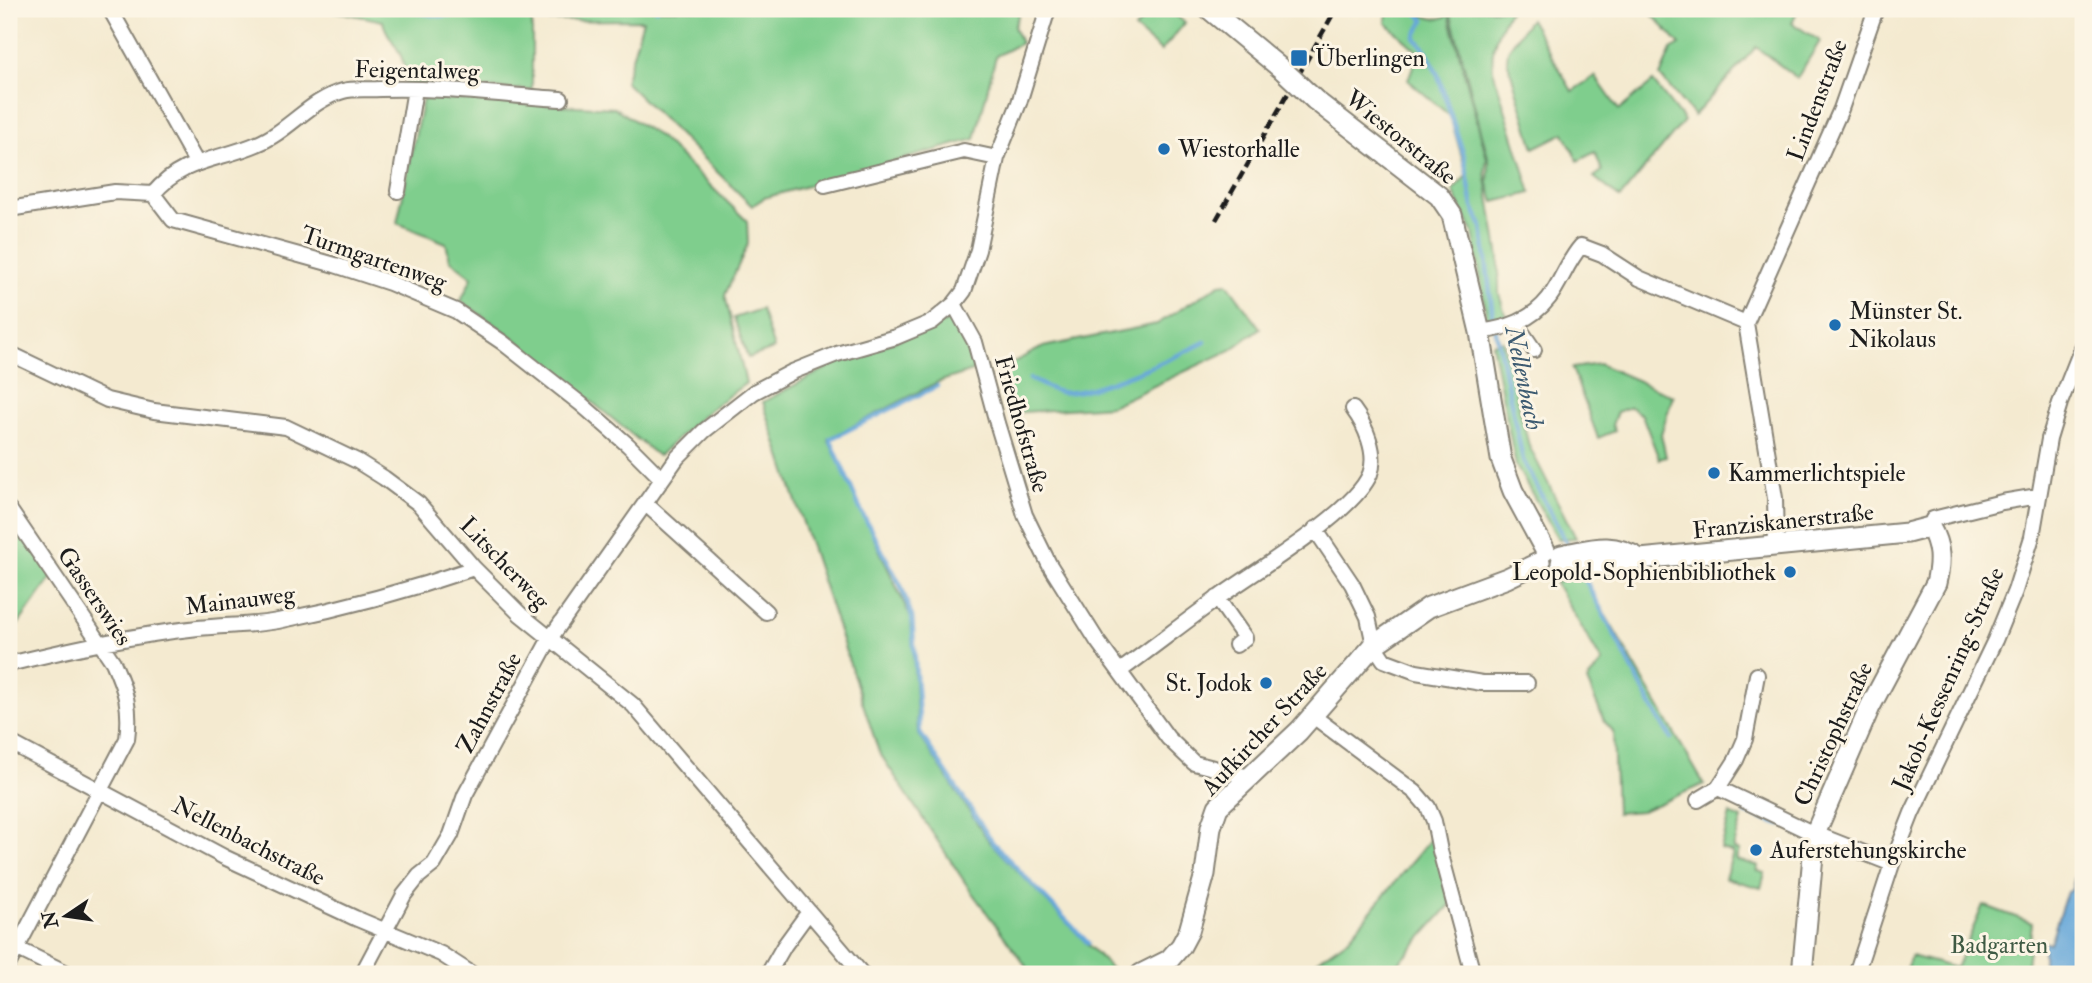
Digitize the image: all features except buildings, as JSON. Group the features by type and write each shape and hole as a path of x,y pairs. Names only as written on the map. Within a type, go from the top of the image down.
{"street":[{"path":"110,9 196,162"},
{"path":"954,304 964,291 978,250 997,158 1019,103 1048,9"},
{"name":"Wiestorstraße","path":"1209,9 1315,100 1439,196 1452,215 1484,331 1501,459 1513,491 1552,557"},
{"name":"Lindenstraße","path":"1746,323 1841,109 1876,9"},
{"path":"398,191 415,89"},
{"name":"Feigentalweg","path":"153,194 165,180 196,162 255,145 277,135 324,99 344,90 415,89 561,99"},
{"path":"825,185 964,151 997,158"},
{"path":"9,209 116,192 153,194"},
{"name":"Turmgartenweg","path":"153,194 173,220 357,272 390,283 456,312 502,342 582,404 628,444 662,479"},
{"path":"1484,331 1511,326 1548,299 1571,257 1581,246 1602,254 1639,278 1746,323 1774,498 1776,546"},
{"name":"Friedhofstraße","path":"954,304 975,342 1025,515 1059,582 1098,642 1168,738 1194,763 1249,777"},
{"name":"Zahnstraße","path":"362,974 388,930 404,895 419,876 434,864 451,835 465,795 549,640 677,458 704,431 754,393 836,354 896,337 932,322 954,304"},
{"path":"1511,326 1534,350"},
{"name":"Jakob-Kessenring-Straße","path":"1856,974 1892,864 1912,813 1996,640 2025,564 2052,431 2081,349"},
{"name":"Litscherweg","path":"9,353 107,400 154,411 286,427 356,461 419,504 474,568 549,640 633,705 862,974"},
{"path":"1120,671 1217,598 1337,514 1363,488 1371,471 1371,449 1362,422 1353,409"},
{"path":"1930,527 1933,519 2002,502 2038,503"},
{"path":"646,504 766,612"},
{"name":"Gasserswies","path":"9,509 113,662 124,687 130,715 127,739 102,790"},
{"name":"Franziskanerstraße","path":"1552,557 1597,561 1700,555 1907,533 1930,527"},
{"name":"Christophstraße","path":"1802,974 1815,834 1870,707 1936,583 1940,551 1937,538 1930,527"},
{"path":"1315,529 1352,584 1368,617 1374,645 1384,660 1416,672 1482,683 1527,683"},
{"name":"Franziskanerstraße","path":"1597,561 1604,548 1622,548 1640,559"},
{"name":"Aufkircher Straße","path":"1141,974 1170,960 1181,946 1205,874 1211,827 1218,807 1299,732 1374,645 1429,607 1507,578 1552,557"},
{"name":"Mainauweg","path":"9,664 99,642 277,621 407,591 474,568"},
{"path":"1217,598 1245,638 1237,645"},
{"path":"1698,800 1718,788 1736,760 1745,738 1757,675"},
{"path":"1312,716 1415,792 1428,807 1434,821 1473,974"},
{"name":"Nellenbachstraße","path":"9,742 224,857 355,918 441,954 472,974"},
{"path":"1718,788 1815,834 1892,864"},
{"path":"9,963 102,790"},
{"path":"768,974 808,913"},
{"path":"16,948 69,974"}],"green space":[{"path":"325,9 1021,9 1014,27 1021,43 996,56 975,139 764,198 752,206 625,82 643,20 532,21 532,90 405,85 401,56 383,21"},
{"path":"1152,9 1169,9 1185,23 1161,51 1135,29"},
{"path":"1387,9 1415,9 1435,19 1449,15 1487,159 1485,172 1499,258 1499,294 1507,320 1488,327 1473,232 1453,191 1467,175 1450,116 1408,80 1418,52 1386,23"},
{"path":"1458,9 1510,9 1494,45 1493,70 1531,193 1494,202 1488,184 1489,161 1451,15"},
{"path":"1647,9 1798,9 1792,23 1820,41 1797,78 1756,47 1694,116 1660,76 1671,50 1680,45"},
{"path":"1530,19 1572,91 1595,76 1619,110 1653,82 1684,121 1620,198 1594,177 1602,171 1595,152 1578,161 1564,133 1534,148 1507,60 1508,50"},
{"path":"423,98 615,108 661,138 747,221 748,244 725,295 746,383 709,410 658,456 515,339 461,301 472,277 450,260 446,243 397,223"},
{"path":"1227,283 1260,328 1231,350 1111,406 1009,413 1000,369 1043,347 1157,324 1220,284"},
{"path":"761,309 774,349 748,358 734,318"},
{"path":"952,319 969,342 976,370 938,382 828,439 911,618 918,733 989,841 1116,974 1032,974 970,890 879,752 763,402 836,363"},
{"path":"1503,341 1529,446 1576,538 1558,539 1516,466 1492,344"},
{"path":"1599,364 1673,396 1661,434 1666,457 1659,459 1642,415 1630,407 1617,412 1612,425 1615,431 1598,438 1572,368"},
{"path":"9,512 53,576 9,637"},
{"path":"1582,575 1704,784 1642,811 1616,813 1613,731 1604,721 1587,681 1602,662 1555,582"},
{"path":"1730,814 1742,819 1733,849 1739,851 1736,860 1758,866 1757,871 1765,873 1761,888 1725,878 1733,853 1721,849"},
{"path":"1433,836 1451,904 1389,974 1298,974 1349,938"},
{"name":"Badgarten","path":"1983,905 2032,923 2026,974 1904,974 1911,956 1956,968"}],"water":[{"path":"2081,850 2083,974 2043,974 2043,941 2050,943 2067,891 2071,890 2073,884"}],"waterway":[{"name":"Nellenbach","path":"399,9 440,16 498,9"},
{"name":"Nellenbach","path":"1414,9 1424,20 1415,37 1427,52 1438,75 1464,156 1473,207 1482,226 1493,317 1523,460 1568,546"},
{"path":"1030,379 1060,392 1089,389 1132,374 1205,342"},
{"path":"937,386 830,439 862,513 901,586 912,617 920,733 993,843 1088,943"},
{"name":"Nellenbach","path":"1580,570 1671,738"},
{"path":"1746,813 1781,825"}],"railway":[{"path":"1216,220 1336,9"}],"place":[{"name":"Überlingen","path":"1299,58"},
{"name":"Wiestorhalle","path":"1164,149"},
{"name":"Münster St. Nikolaus","path":"1835,325"},
{"name":"Kammerlichtspiele","path":"1714,473"},
{"name":"Leopold-Sophienbibliothek","path":"1790,572"},
{"name":"St. Jodok","path":"1266,683"},
{"name":"Auferstehungskirche","path":"1756,850"}]}
